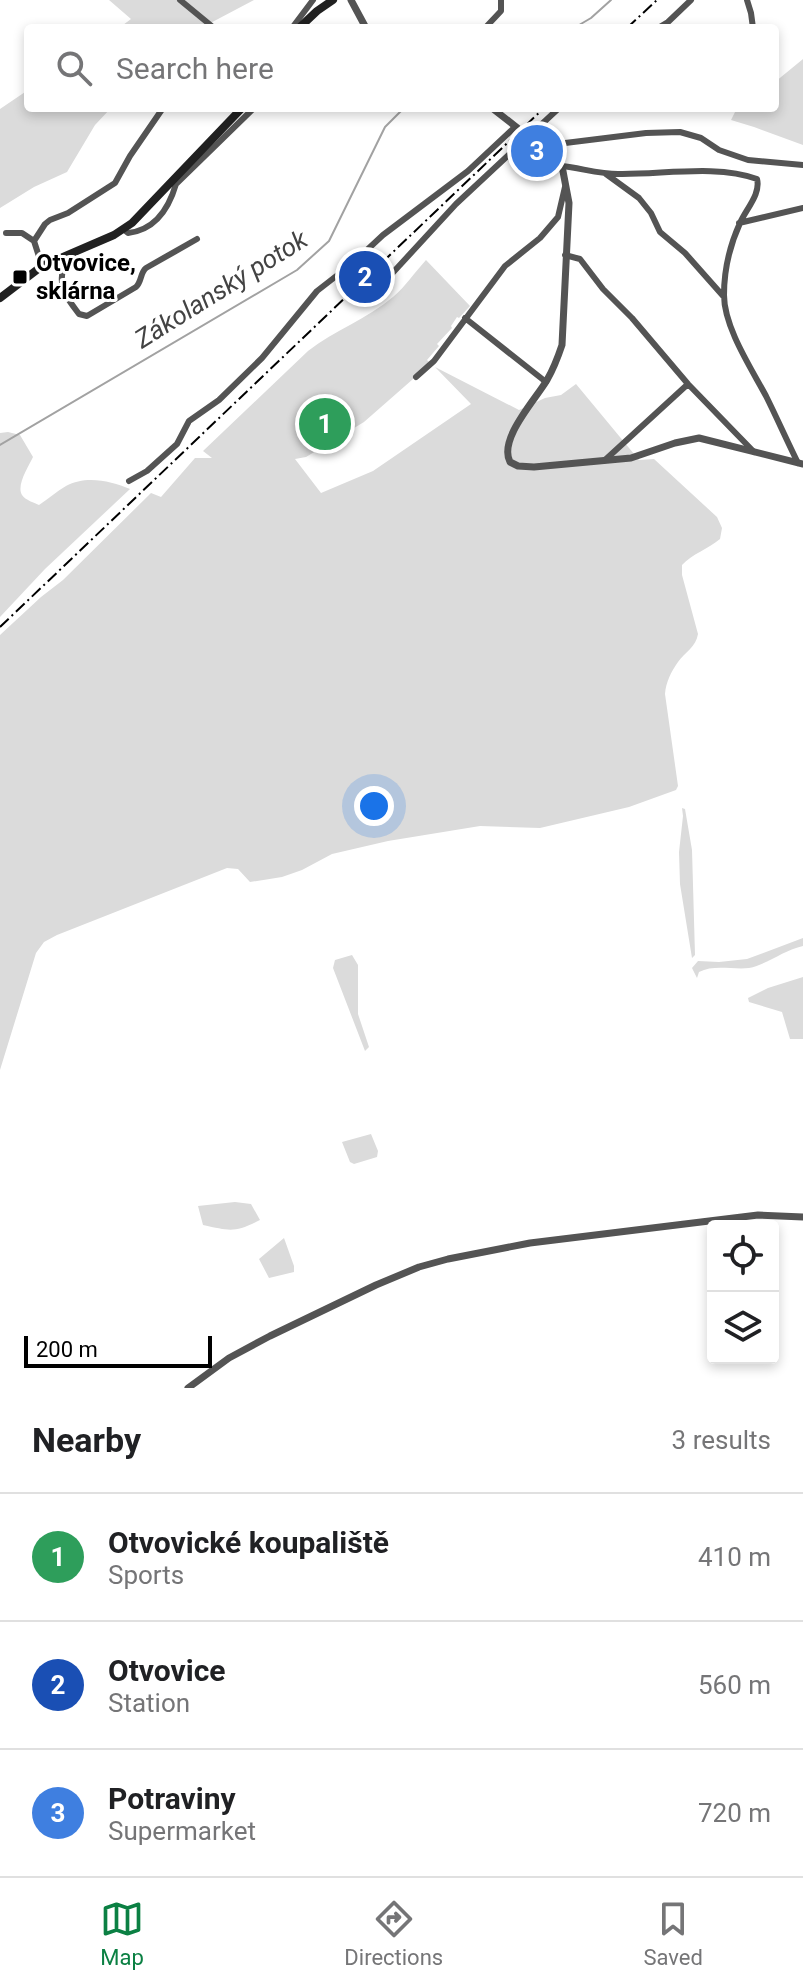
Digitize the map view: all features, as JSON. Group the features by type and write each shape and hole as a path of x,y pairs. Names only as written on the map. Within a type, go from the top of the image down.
{"main road":[{"path":"303,24 333,0"},
{"path":"0,298 42,266 123,229 173,183 238,112"}],"street":[{"path":"180,0 209,24"},
{"path":"295,24 313,0"},
{"path":"351,0 364,24"},
{"path":"489,24 501,11 501,0"},
{"path":"665,24 691,0"},
{"path":"747,0 752,24"},
{"path":"34,241 50,220 68,213 115,183 160,112"},
{"path":"123,229 128,233 135,232 153,223 171,202 173,183 250,112"},
{"path":"497,112 515,127 549,145 680,132 701,138 719,150 748,160 803,165"},
{"path":"387,279 456,204 554,112"},
{"path":"129,481 147,471 167,453 180,440 189,421 219,400 262,358 317,291 391,229 468,171 515,127"},
{"path":"549,145 562,166 569,203 562,345 546,382 510,437 506,451 510,462 534,467 631,458 699,438 800,464"},
{"path":"562,166 616,174 744,174 757,179 757,192 739,223 727,266 724,297 727,314 744,357 800,464"},
{"path":"604,172 639,198 660,232 685,253 724,297"},
{"path":"416,377 434,361 505,266 540,238 558,217 565,187"},
{"path":"739,223 803,208"},
{"path":"6,233 22,233 34,241 42,266"},
{"path":"65,256 61,279 63,287 79,314 87,316 136,287 146,268 197,239"},
{"path":"565,255 580,259 688,384 754,452"},
{"path":"465,318 546,382"},
{"path":"605,460 688,384"},
{"path":"188,1388 229,1358 270,1336 419,1267 530,1243 758,1215 803,1217"}],"shaded area":[{"path":"109,0 254,0 209,24 124,24 131,19"},
{"path":"803,59 803,145 731,120 735,112 779,112 779,79"},
{"path":"24,93 24,112 107,112 95,125 67,172 34,187 0,208 0,109"},
{"path":"426,260 470,306 457,317 421,372 364,422 306,457 295,459 321,493 373,471 471,404 435,367 519,410 545,398 561,395 576,384 639,460 654,459 717,517 722,528 720,539 682,565 698,634 693,646 673,670 665,694 678,786 676,790 629,807 540,828 480,826 388,841 332,854 282,877 250,882 238,869 227,868 57,935 44,942 36,953 0,1070 0,635 63,580 151,493 161,497 195,458 212,458 203,451 308,351 383,305 402,289"},
{"path":"338,399 353,421 313,448 298,426"},
{"path":"0,433 20,435 33,457 21,486 22,495 30,501 39,505 66,486 90,480 130,489 45,569 0,617"},
{"path":"682,808 685,809 692,850 695,955 692,958 680,884"},
{"path":"803,938 803,946 749,968 711,968 699,972 697,978 692,968 698,961 747,959"},
{"path":"352,955 358,965 358,1014 369,1047 365,1051 333,968 335,960"},
{"path":"803,977 803,1039 790,1039 782,1012 749,1002 748,998"},
{"path":"371,1134 378,1151 377,1157 354,1164 350,1162 342,1142"},
{"path":"235,1202 251,1204 260,1220 232,1230 203,1225 198,1206"},
{"path":"284,1238 294,1272 269,1278 259,1259"}],"waterway":[{"name":"Zákolanský potok","path":"581,24 611,0"},
{"name":"Zákolanský potok","path":"0,445 297,270 329,241 385,127 400,112"}],"railway":[{"path":"631,24 657,0"},
{"path":"0,627 540,112"}],"place":[{"name":"Potraviny","path":"537,151"},
{"name":"Otvovice, sklárna","path":"20,277"},
{"name":"Otvovice","path":"365,277"},
{"name":"Otvovické koupaliště","path":"325,424"}]}
